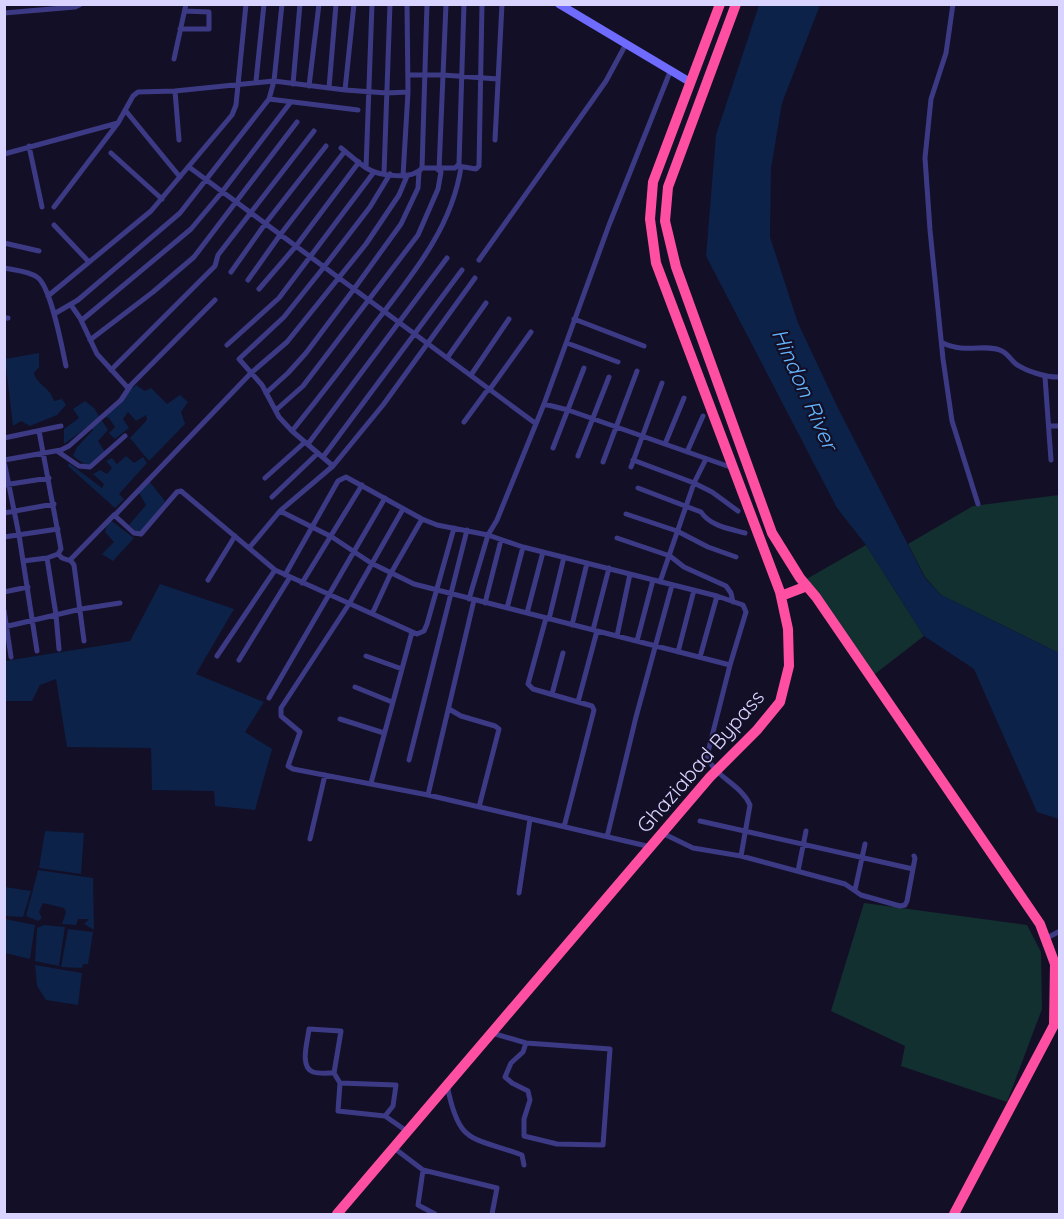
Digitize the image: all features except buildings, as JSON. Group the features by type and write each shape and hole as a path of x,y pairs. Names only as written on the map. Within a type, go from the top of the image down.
{"highway":[{"name":"Ghaziabad Bypass","path":"337,1215 662,833 780,702 789,666 788,629 781,596 656,263 650,219 653,182 720,4"},
{"path":"736,4 668,187 665,221 676,267 772,533 1040,924 1055,964 1054,1026 954,1215"},
{"path":"781,596 807,586"}],"street":[{"path":"4,13 75,7 81,4"},
{"path":"48,296 151,211 232,115 236,105 246,4"},
{"path":"256,81 264,4"},
{"path":"54,314 71,306 170,223 207,181 270,99 282,4"},
{"path":"293,84 300,4"},
{"path":"309,86 318,4"},
{"path":"329,88 336,4"},
{"path":"345,90 354,4"},
{"path":"366,168 372,4"},
{"path":"333,466 292,431 276,410 262,385 239,358 284,316 324,267 370,207 387,174 390,4"},
{"path":"70,560 251,373 287,342 381,223 399,195 405,176 408,92 407,4"},
{"path":"266,393 306,353 354,289 401,224 418,189 421,170 427,4"},
{"path":"276,410 303,386 418,235 438,189 441,175 439,169 446,4"},
{"path":"292,431 434,244 456,189 459,167 464,4"},
{"path":"248,280 343,149 366,168 387,174 405,176 435,167 439,169 459,167 476,169 479,167 482,4"},
{"path":"495,141 501,4"},
{"path":"559,4 690,82"},
{"path":"953,4 946,53 931,99 925,151 930,230 943,359 952,421 978,504"},
{"path":"174,59 180,29 186,8 209,12 208,29 180,29"},
{"path":"479,260 606,81 626,44"},
{"path":"428,795 488,535 497,520 544,404 574,319 670,72"},
{"path":"408,75 498,79"},
{"path":"54,207 118,123 133,96 138,92 175,91 256,81 274,81 345,90 408,92"},
{"path":"175,91 179,140"},
{"path":"270,99 358,110"},
{"path":"82,320 183,237 222,192 290,103"},
{"path":"125,110 180,177"},
{"path":"90,340 194,257 297,122"},
{"path":"4,154 118,123"},
{"path":"111,370 215,266 218,255 314,131"},
{"path":"28,146 42,207"},
{"path":"231,272 326,146"},
{"path":"111,153 162,198"},
{"path":"259,290 296,246 359,162"},
{"path":"189,167 535,423"},
{"path":"227,345 279,298 374,172"},
{"path":"54,225 89,262"},
{"path":"4,243 39,251"},
{"path":"264,478 307,443 447,258"},
{"path":"4,268 37,277 48,296 54,314 66,366"},
{"path":"272,497 321,455 462,270"},
{"path":"249,548 280,511 333,466 383,405 475,278"},
{"path":"37,651 24,561 7,485 4,460 57,451 69,446 121,400 128,388 215,300"},
{"path":"447,358 486,303"},
{"path":"71,306 82,320 97,354 128,388"},
{"path":"471,375 509,319"},
{"path":"574,319 644,346"},
{"path":"464,422 531,332"},
{"path":"567,343 618,362"},
{"path":"943,343 966,350 999,350 1015,364 1045,377 1059,376"},
{"path":"553,448 584,368"},
{"path":"603,462 637,371"},
{"path":"578,456 609,377"},
{"path":"1045,377 1051,460"},
{"path":"631,467 662,383"},
{"path":"665,444 684,398"},
{"path":"544,404 568,410 735,469"},
{"path":"687,452 703,416"},
{"path":"4,438 61,426"},
{"path":"1050,426 1059,426"},
{"path":"24,561 47,558 58,554 61,549 39,431"},
{"path":"57,451 83,468 90,468 125,436"},
{"path":"660,582 694,483 706,459"},
{"path":"633,460 694,483 712,492 738,511"},
{"path":"240,660 287,576 311,527 340,478 346,477 422,519 717,596 745,606 746,612 707,756 710,764 740,789 750,805 741,856"},
{"path":"7,485 49,478"},
{"path":"302,584 362,485"},
{"path":"638,488 700,512 716,524 746,533"},
{"path":"115,515 134,533 141,534 177,492 181,491 275,570 302,584 373,612 417,634 424,630 454,528"},
{"path":"269,698 385,498"},
{"path":"4,513 54,504"},
{"path":"403,509 349,604 280,711 281,716 300,732 288,766 293,769 428,795 651,847"},
{"path":"280,511 332,537 371,563 414,584 730,665"},
{"path":"626,514 677,531 708,547 736,557"},
{"path":"373,612 391,573 422,519"},
{"path":"4,537 58,529"},
{"path":"409,760 467,530"},
{"path":"208,580 235,536"},
{"path":"618,538 670,556 684,567 726,586 733,602"},
{"path":"485,603 501,540"},
{"path":"507,608 523,547"},
{"path":"527,613 543,552"},
{"path":"58,554 70,560 75,567 84,641"},
{"path":"564,557 528,684 530,688 592,706 594,715 564,827"},
{"path":"47,558 59,649"},
{"path":"572,625 587,563"},
{"path":"578,702 609,568"},
{"path":"217,656 275,570"},
{"path":"616,636 630,574"},
{"path":"637,641 653,580"},
{"path":"607,837 636,717 672,585"},
{"path":"4,592 28,587"},
{"path":"678,652 694,590"},
{"path":"700,657 717,596"},
{"path":"6,627 81,609 120,603"},
{"path":"4,610 11,657"},
{"path":"371,783 412,632"},
{"path":"552,694 563,653"},
{"path":"366,656 402,669"},
{"path":"355,687 392,702"},
{"path":"449,709 461,716 500,729 479,807"},
{"path":"340,718 384,733"},
{"path":"310,839 325,775"},
{"path":"519,893 530,819"},
{"path":"700,821 913,869"},
{"path":"798,871 806,831"},
{"path":"662,833 689,847 741,856 798,871 845,884 866,897 903,906 907,901 914,856"},
{"path":"855,890 865,844"},
{"path":"1046,939 1059,931"},
{"path":"334,1073 313,1072 305,1063 309,1029 341,1031 334,1073 340,1083 338,1111 385,1116 408,1132"},
{"path":"492,1033 526,1043 610,1048 603,1146 564,1144 525,1136 524,1119 530,1100 528,1091 505,1077 511,1063 523,1052 526,1043"},
{"path":"340,1083 396,1085 393,1106 385,1116"},
{"path":"447,1085 455,1117 467,1134 492,1147 522,1155 525,1165"},
{"path":"394,1148 423,1170 497,1188 492,1215"},
{"path":"423,1170 418,1205 435,1215"}],"green space":[{"path":"1059,495 1059,653 941,595 925,577 908,544 973,506"},
{"path":"866,545 924,636 871,677 803,581"},
{"path":"864,903 1027,925 1041,952 1042,1009 1007,1102 901,1066 905,1046 831,1011"}],"water":[{"name":"Hindon River","path":"759,5 820,5 782,103 771,168 770,237 798,323 837,406 925,578 941,595 1059,653 1059,819 1037,812 974,669 924,636 866,545 837,508 706,256 716,135"},
{"path":"39,353 39,367 34,373 36,377 54,401 62,399 66,405 57,415 30,426 21,421 13,426 5,359"},
{"path":"136,385 145,391 151,388 167,404 180,395 188,402 181,412 185,424 149,461 130,438 147,420 146,415 136,421 128,412 123,419 129,428 115,439 109,433 115,427 109,418 101,416"},
{"path":"85,401 94,408 108,430 98,441 105,452 87,466 73,456 77,447 93,430 90,425 64,444 64,429 79,418 73,409"},
{"path":"126,456 134,463 143,457 147,463 119,494 124,499 115,508 68,466 69,463 102,488 104,484 93,474 100,470 107,474 112,468 106,461 112,458 117,464"},
{"path":"149,481 165,501 141,535 129,525 146,505 138,491"},
{"path":"109,519 134,538 113,561 102,554 114,542 105,532"},
{"path":"160,584 234,609 196,674 264,702 245,732 272,749 255,810 215,806 214,791 152,790 151,748 67,747 56,679 40,685 32,701 5,701 5,661 130,641"},
{"path":"45,831 84,833 81,874 39,868"},
{"path":"38,870 93,878 94,930 84,924 89,919 78,919 76,925 62,924 66,912 64,908 43,903 39,912 42,918 38,921 26,916"},
{"path":"5,887 31,891 23,917 5,916"},
{"path":"5,919 35,925 30,959 5,953"},
{"path":"44,925 65,927 59,966 35,961 37,928"},
{"path":"68,929 93,932 88,964 83,964 82,968 61,967"},
{"path":"35,965 82,973 78,1005 46,1000 37,986"}]}
